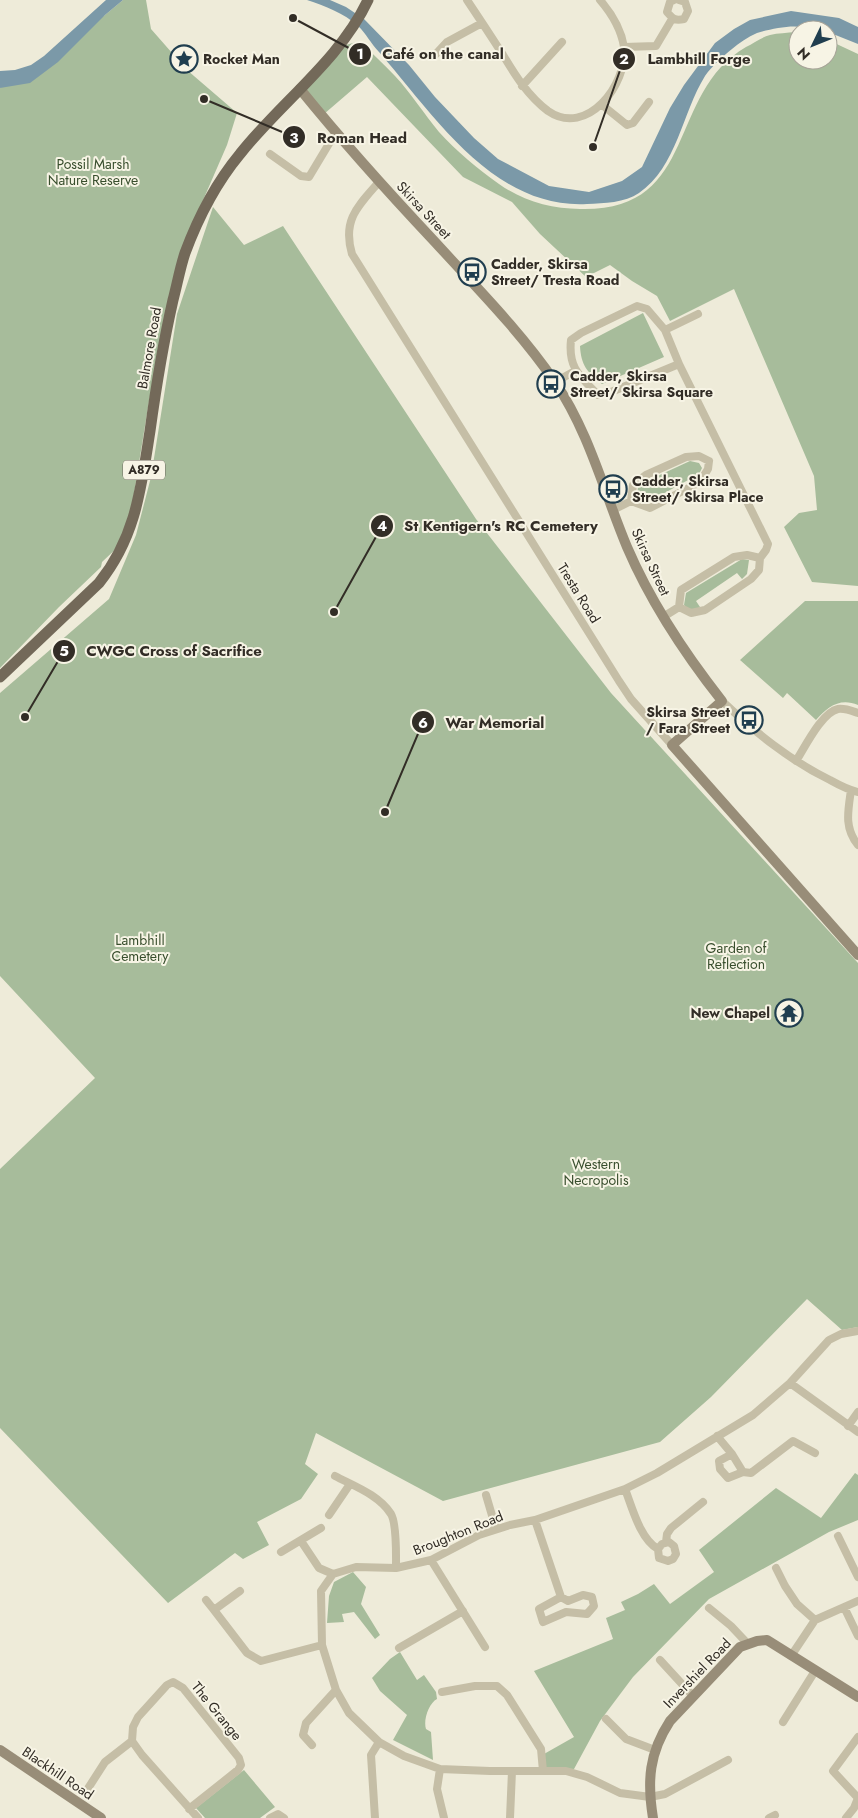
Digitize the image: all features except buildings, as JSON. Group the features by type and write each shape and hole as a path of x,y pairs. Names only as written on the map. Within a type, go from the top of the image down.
{"main road":[{"name":"Balmore Road","path":"0,677 99,583 112,567 122,549 131,528 140,494 163,347 185,253 201,217 226,172 240,152 300,89 332,52 350,29 368,0"}],"street":[{"path":"467,0 522,86 548,111 568,119 585,116 596,109 611,92 620,72 624,47 613,15 600,0"},
{"path":"674,0 670,2 667,12 672,19 677,20 684,18 688,11 685,2 679,0"},
{"path":"624,47 656,46 672,19"},
{"path":"435,55 447,42 482,24"},
{"path":"522,86 562,42"},
{"name":"Skirsa Street","path":"300,89 379,182 495,307 555,382 577,420 640,576 663,617 705,680 722,701 753,730 812,771 855,791"},
{"path":"601,104 626,126 633,123 649,102"},
{"path":"270,154 301,176 310,178 336,132"},
{"name":"Tresta Road","path":"379,182 358,206 349,226 348,240 352,254 631,699 858,956"},
{"path":"678,364 611,392 598,395 575,371 570,354 572,340 581,333 637,306 647,309 665,330 678,364 768,544 760,558 758,570 752,579 705,610 691,613 679,606"},
{"path":"665,330 698,314"},
{"path":"555,382 575,371"},
{"path":"709,461 723,454"},
{"path":"631,501 633,485 646,475 686,457 699,456 709,461"},
{"path":"614,510 631,501 650,508 700,482 708,469 709,461"},
{"path":"663,617 679,606 681,590 734,557 747,555 760,558"},
{"path":"672,745 722,701"},
{"path":"796,761 818,726 830,712 844,709 858,713"},
{"path":"855,791 847,823 848,829 858,845"},
{"name":"Broughton Road","path":"333,1574 356,1567 396,1568 431,1560 479,1535 535,1520 625,1489 657,1473 753,1415 790,1383 829,1340 841,1334 858,1331"},
{"path":"790,1383 858,1432"},
{"path":"848,1426 858,1412"},
{"path":"717,1436 732,1454 743,1472"},
{"path":"732,1454 719,1461 720,1469 728,1478 743,1472 751,1473 793,1441 816,1454"},
{"path":"335,1476 376,1499 392,1515 396,1539 396,1568"},
{"path":"329,1515 350,1484"},
{"path":"625,1489 645,1538 658,1550"},
{"path":"486,1495 496,1529"},
{"path":"666,1542 672,1544 676,1549 673,1560 662,1560 658,1556 658,1550 666,1542 667,1534 671,1528 703,1502"},
{"path":"535,1520 561,1597 568,1601 583,1595 592,1597 594,1606 587,1614 566,1612 543,1622 539,1609 561,1597"},
{"path":"281,1552 301,1542 321,1528"},
{"path":"838,1536 858,1577"},
{"path":"301,1542 319,1568 333,1574 321,1591 322,1645 336,1690 349,1713 379,1742 404,1756 440,1768 512,1771 566,1770 587,1777 620,1793 650,1797 665,1794 728,1760"},
{"path":"431,1560 485,1647"},
{"path":"776,1568 796,1604 815,1620"},
{"path":"214,1610 240,1591"},
{"path":"206,1600 247,1653 261,1661 322,1645"},
{"path":"791,1656 815,1620 858,1601"},
{"path":"844,1607 858,1636"},
{"path":"709,1608 731,1626 747,1644"},
{"path":"399,1648 463,1611"},
{"name":"Invershiel Road","path":"653,1818 650,1797 650,1773 655,1750 670,1721 740,1647 767,1640 858,1698"},
{"path":"660,1660 694,1696"},
{"path":"783,1722 815,1671"},
{"name":"The Grange","path":"132,1741 133,1727 138,1718 167,1685 173,1682 183,1688 239,1758 241,1764 238,1770 189,1809"},
{"path":"442,1692 475,1686 497,1686 507,1695 541,1749 543,1771"},
{"path":"312,1744 304,1735 306,1722 336,1690"},
{"path":"606,1719 626,1739 655,1750"},
{"path":"846,1818 854,1808 858,1798 833,1771 858,1738"},
{"path":"87,1790 105,1762 132,1741 198,1818"},
{"path":"375,1818 371,1755 379,1742"},
{"name":"Blackhill Road","path":"0,1750 101,1818"},
{"path":"440,1768 437,1789 444,1818"},
{"path":"510,1818 512,1771"},
{"path":"270,1818 278,1814 284,1818"}],"green space":[{"name":"Possil Marsh Nature Reserve","path":"123,0 146,0 151,29 187,70 237,113 227,145 184,244 149,401 132,506 120,545 102,562 101,567 0,668 0,88 105,15"},
{"path":"788,33 788,70 838,70 838,45 858,54 858,586 812,582 784,527 799,513 817,510 814,476 734,289 670,321 657,296 610,265 586,277 540,234 512,202 463,177 367,77 324,114 304,90 346,45 360,41 401,83 446,139 475,166 508,190 538,203 569,209 618,205 645,192 664,171 678,147 703,93 721,68 746,47 764,37"},
{"path":"213,207 244,245 283,226 476,519 611,693 858,963 858,1327 842,1330 807,1299 711,1397 660,1442 443,1501 316,1433 305,1464 318,1474 301,1499 257,1522 269,1545 243,1559 235,1553 168,1603 0,1428 0,1169 95,1078 0,976 0,693 109,599 136,535 151,477 177,314"},
{"path":"643,313 664,357 602,384 592,376 583,363 580,346"},
{"path":"690,461 699,463 702,468 699,474 650,501 637,500 638,485"},
{"path":"742,559 749,560 747,574 742,579 737,573 696,601 700,607 694,611 689,610 684,605 686,593"},
{"path":"805,601 858,601 858,705 845,702 834,705 829,707 816,720 787,693 783,698 740,660"},
{"path":"855,1473 858,1475 858,1520 829,1532 709,1599 633,1677 600,1721 574,1769 546,1768 544,1754 574,1737 534,1671 613,1639 606,1618 625,1610 621,1602 654,1584 670,1604 714,1572 699,1550 776,1488 821,1518"},
{"path":"353,1572 366,1587 361,1604 380,1635 375,1639 354,1612 342,1614 344,1622 327,1623 329,1596 334,1582"},
{"path":"400,1652 417,1680 424,1675 436,1692 437,1699 429,1708 425,1721 426,1729 431,1732 433,1760 393,1740 407,1715 380,1691 372,1678 390,1659"},
{"path":"244,1770 275,1807 260,1818 205,1818 196,1808"}],"water":[{"path":"106,0 123,0 105,15 58,62 30,83 0,88 0,71 15,70 31,65 44,56"},
{"path":"307,0 330,0 346,7 364,19 409,65 435,97 474,138 498,159 549,186 589,192 622,181 642,167 670,108 684,85 715,43 750,20 791,11 839,18 858,27 858,44 838,36 838,20 788,20 788,27 757,33 741,42 714,65 705,76 690,106 671,154 652,182 639,193 627,199 587,204 553,201 523,191 494,175 468,154 444,129 376,49 364,32 353,21 327,7"}],"place":[{"name":"Café on the canal","path":"293,18"},
{"name":"Rocket Man","path":"184,59"},
{"name":"Roman Head","path":"204,99"},
{"name":"Lambhill Forge","path":"593,147"},
{"name":"Cadder, Skirsa Street/ Tresta Road","path":"472,272"},
{"name":"Cadder, Skirsa Street/ Skirsa Square","path":"551,384"},
{"name":"Cadder, Skirsa Street/ Skirsa Place","path":"613,489"},
{"name":"St Kentigern's RC Cemetery","path":"334,612"},
{"name":"CWGC Cross of Sacrifice","path":"25,717"},
{"name":"Skirsa Street / Fara Street","path":"749,720"},
{"name":"War Memorial","path":"385,812"},
{"name":"New Chapel","path":"789,1013"}],"park label":[{"name":"Lambhill Cemetery","path":"140,948"},
{"name":"Garden of Reflection","path":"736,956"},
{"name":"Western Necropolis","path":"596,1172"}]}
